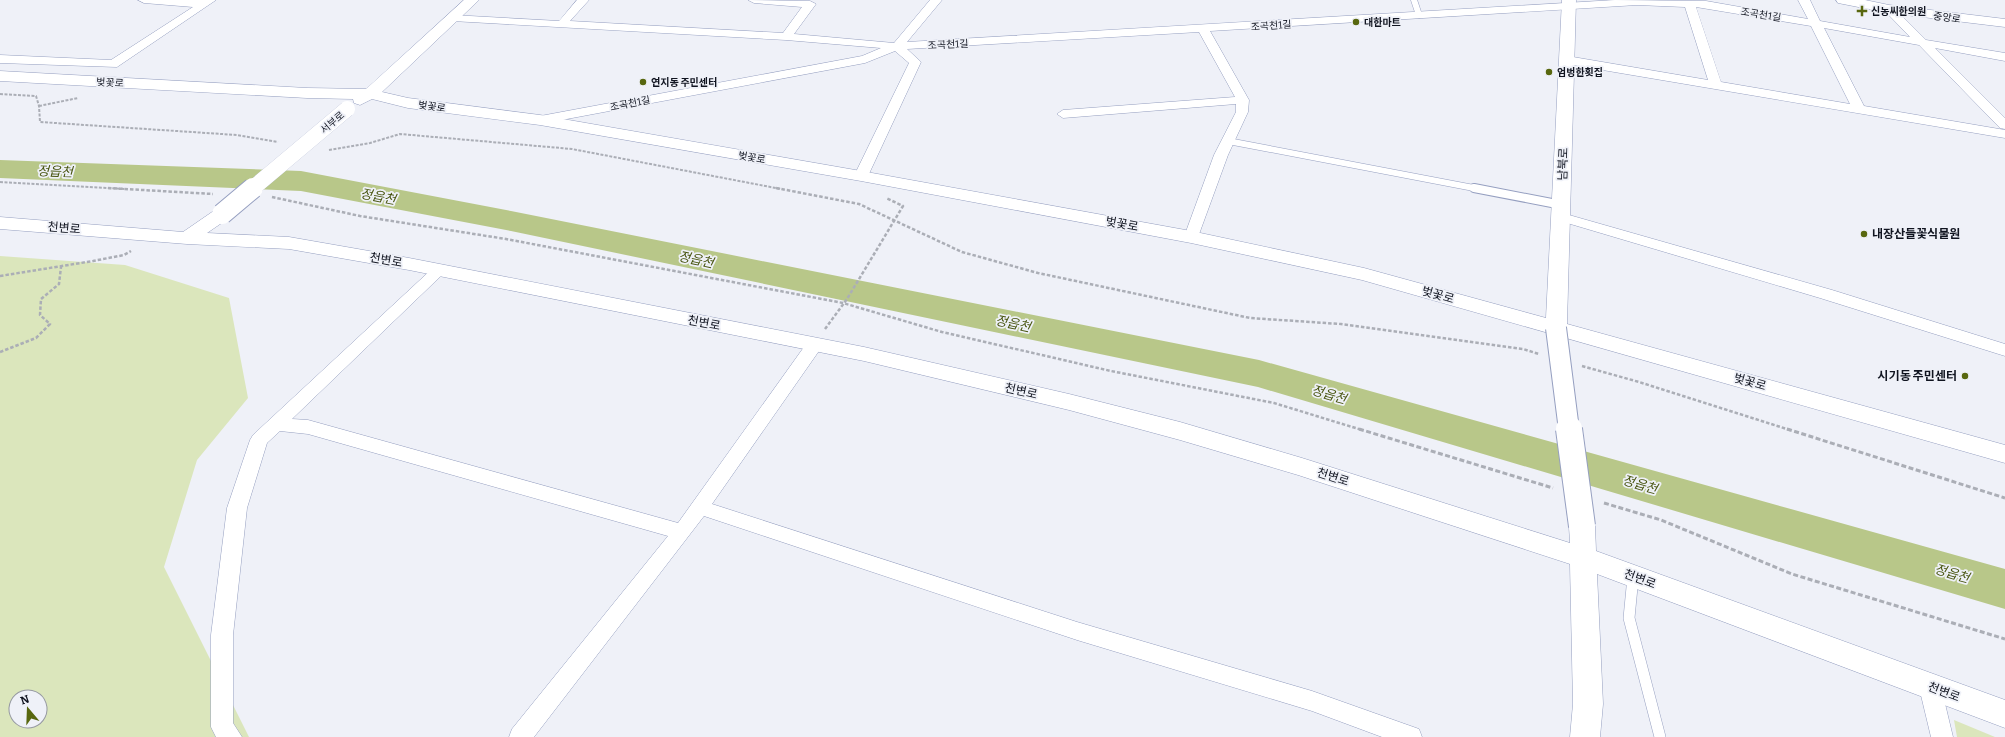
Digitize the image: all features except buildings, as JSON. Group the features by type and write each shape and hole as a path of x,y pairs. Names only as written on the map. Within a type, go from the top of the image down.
{"street":[{"path":"144,0 207,2"},
{"name":"서부로","path":"187,238 222,214 347,108 370,94 472,0"},
{"path":"560,25 583,0"},
{"path":"754,0 810,4 786,37"},
{"path":"897,46 936,0"},
{"path":"1804,0 1859,109"},
{"name":"중앙로","path":"1843,0 1889,9 2005,23"},
{"path":"0,59 113,64 207,2"},
{"name":"조곡천1길","path":"540,120 865,59 897,46 1203,29 1419,15 1569,3 1688,3 1815,23 2005,57"},
{"name":"남북로","path":"1569,3 1562,211 1556,328 1582,526 1588,704 1585,737"},
{"path":"1688,3 1716,85"},
{"path":"1889,9 2005,125"},
{"path":"452,18 786,37 897,46 915,62 860,176"},
{"path":"1191,237 1228,141 1242,112 1243,100 1203,29"},
{"path":"1567,60 2005,134"},
{"name":"벚꽃로","path":"0,76 307,94 370,94 408,103 540,120 860,176 1191,237 1364,274 2005,454"},
{"path":"1063,114 1243,100"},
{"path":"1562,211 2005,350"},
{"name":"천변로","path":"0,223 187,238 289,243 439,270 815,344 1069,402 1180,431 1302,467 1584,558 2005,714"},
{"path":"231,737 222,727 222,635 237,508 259,440 278,424 396,308 439,270"},
{"path":"520,737 682,532 815,344"},
{"path":"278,424 308,427 682,532"},
{"path":"700,507 1077,630 1312,701 1411,737"},
{"path":"1930,687 1942,737"}],"lane":[{"path":"1414,0 1419,15"},
{"path":"1228,141 1562,211"},
{"path":"1633,577 1629,618 1660,737"}],"path":[{"path":"0,94 36,96 39,106 40,122 237,135 284,142"},
{"path":"323,149 331,150 370,143 400,134 572,149 859,204 962,252 1038,273 1250,318 1341,324 1523,349 1545,355"},
{"path":"815,344 847,299 903,206 864,188 860,176"},
{"path":"0,182 215,194"},
{"path":"269,197 360,216 506,239 843,303 942,332 1096,368 1274,403 1556,489"},
{"path":"0,276 124,255 162,236"},
{"path":"0,352 36,338 50,324 40,315 41,299 59,284 61,266"},
{"path":"1581,366 1640,382 2005,498"},
{"path":"1601,502 1661,520 1792,574 2005,639"}],"green space":[{"path":"0,256 125,265 229,298 248,398 197,460 164,567 249,737 0,737"},
{"path":"1954,720 1995,737 1957,737"}],"waterway":[{"name":"정읍천","path":"0,169 301,181 511,221 1259,374 2005,589"}],"place":[{"name":"신농씨한의원","path":"1862,11"},
{"name":"대한마트","path":"1356,22"},
{"name":"엄벙한횟집","path":"1549,72"},
{"name":"연지동 주민센터","path":"643,82"},
{"name":"내장산들꽃식물원","path":"1864,234"},
{"name":"시기동 주민센터","path":"1965,376"}]}
